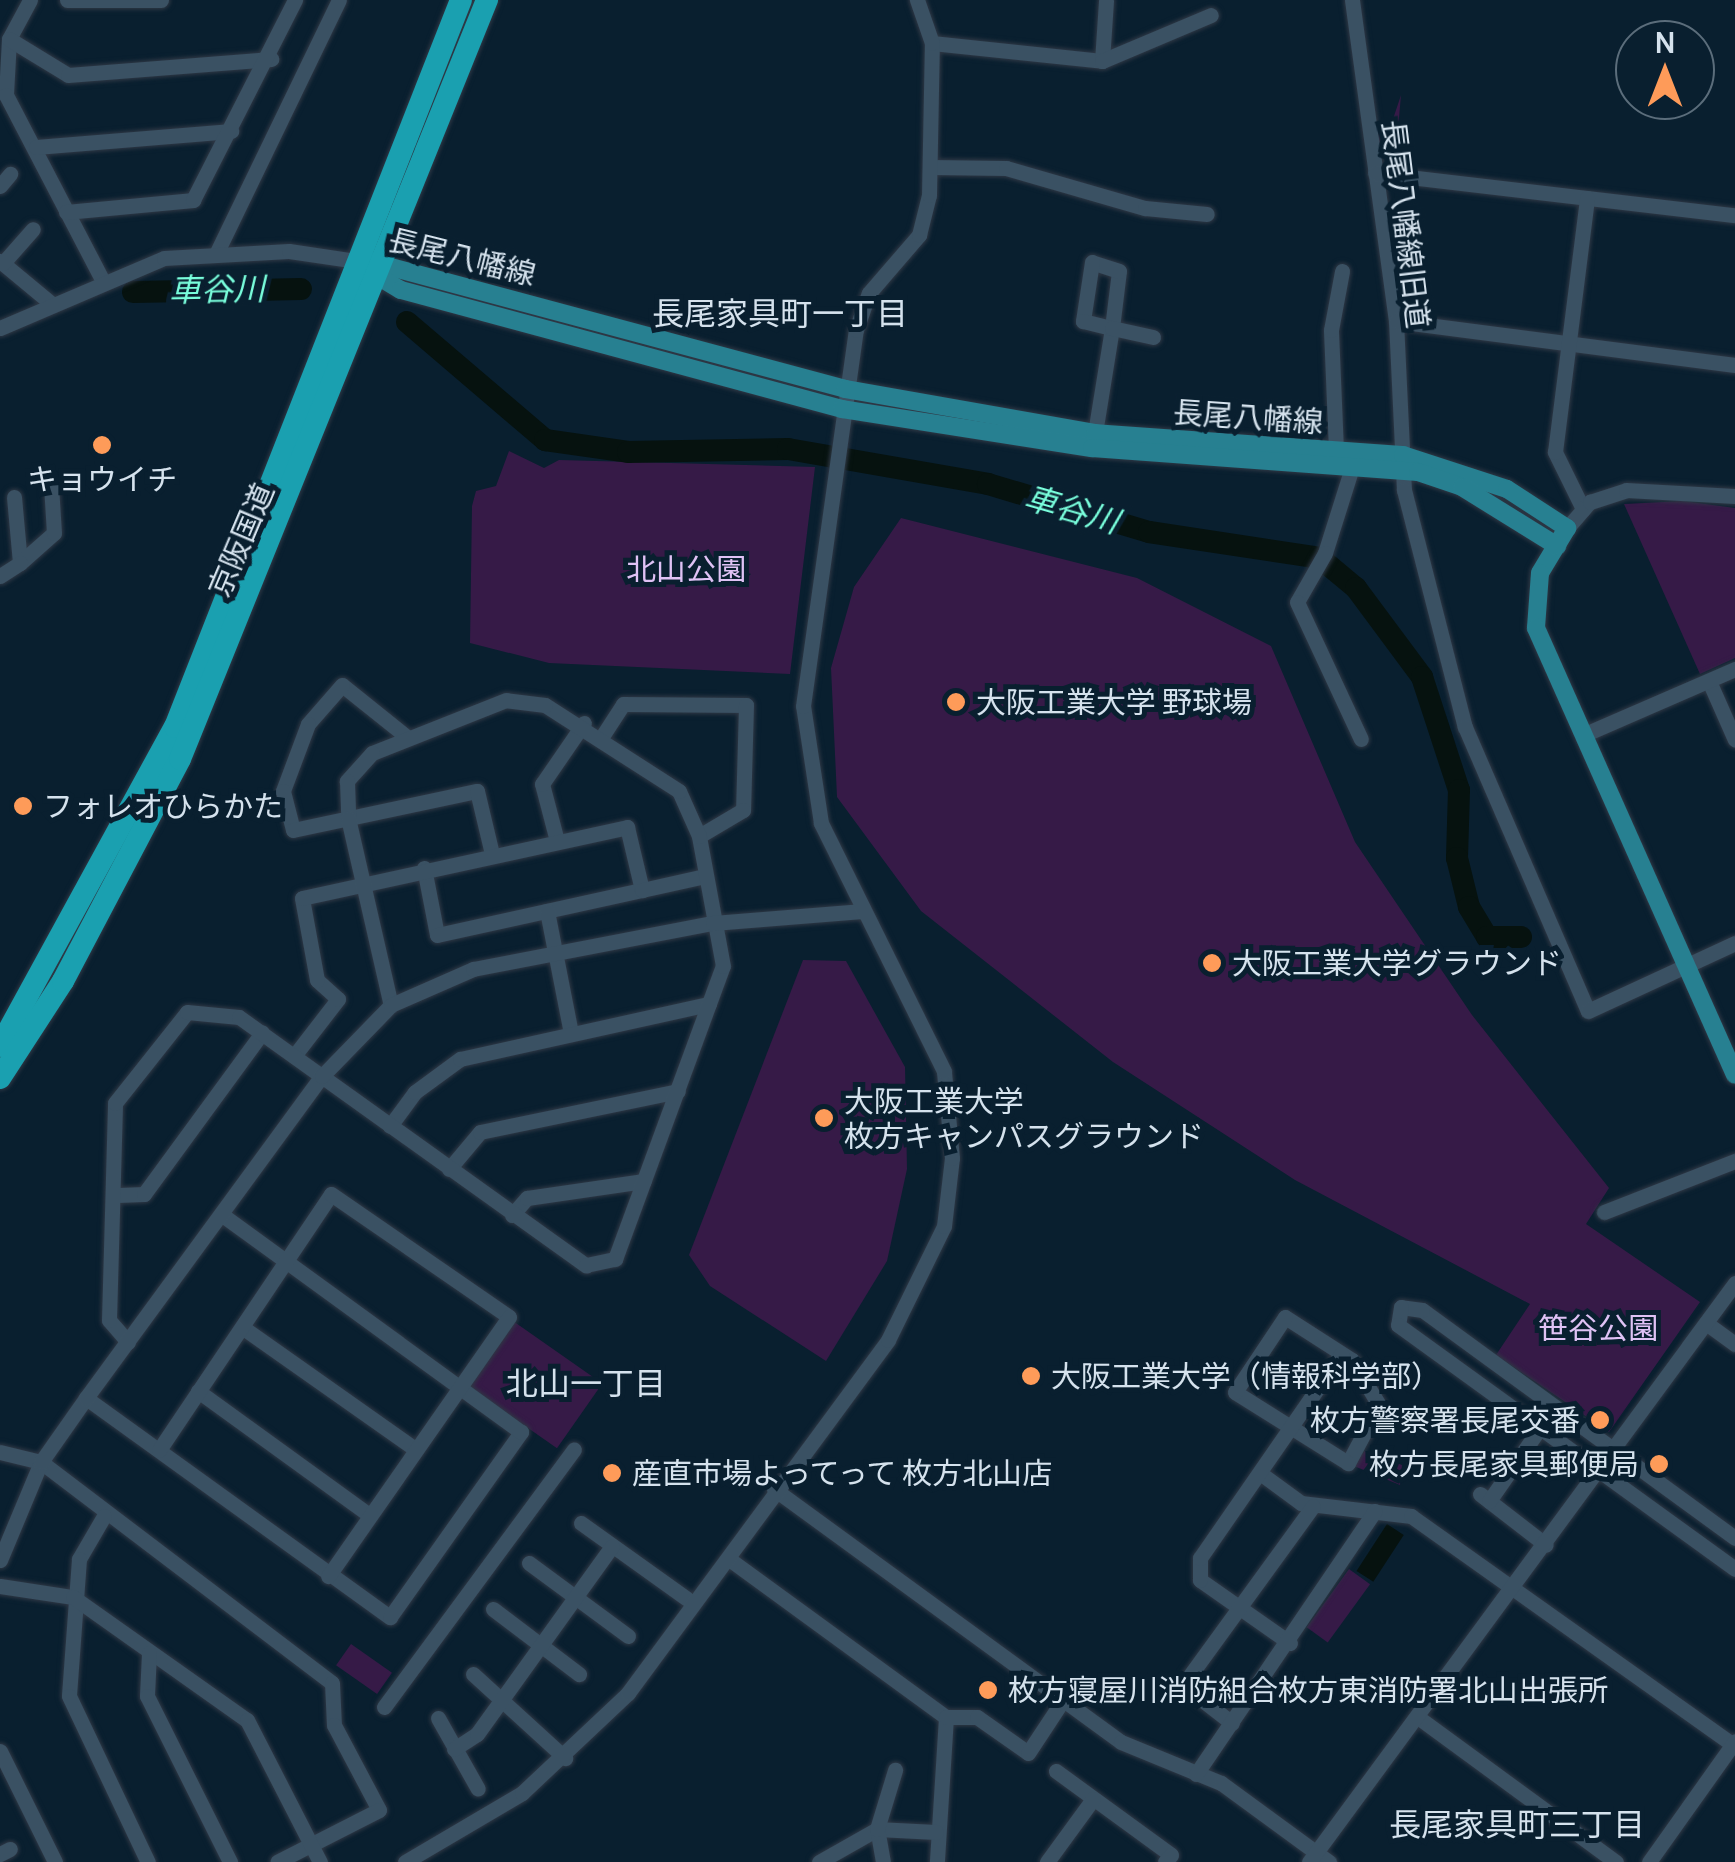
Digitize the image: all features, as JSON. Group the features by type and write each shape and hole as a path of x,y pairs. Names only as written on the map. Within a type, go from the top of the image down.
{"highway":[{"name":"京阪国道","path":"0,1046 174,727 461,0"},
{"name":"京阪国道","path":"0,1078 63,981 180,759 381,271 486,0"}],"main road":[{"name":"長尾八幡線","path":"357,261 842,409 1092,448 1404,462 1507,489 1568,528"},
{"name":"長尾八幡線","path":"381,271 844,389 1095,432 1336,450 1355,458"},
{"name":"長尾八幡線","path":"1404,462 1462,486 1557,546"},
{"path":"1568,528 1533,600 1536,628 1735,1075"}],"street":[{"path":"30,0 9,40 6,94 103,281"},
{"path":"67,0 161,0"},
{"path":"66,212 193,200 271,59 295,0"},
{"path":"218,252 339,0"},
{"path":"405,1862 483,1820 565,1758 729,1559 774,1489 914,1300 948,1202 944,1071 820,823 805,750 844,389 869,293 919,234 930,166 932,43 917,0"},
{"path":"1102,61 1106,0"},
{"name":"長尾八幡線旧道","path":"1352,0 1396,321 1404,462 1465,727 1588,1011 1686,965"},
{"path":"932,43 1102,61 1211,15"},
{"path":"9,40 68,75 271,59"},
{"path":"36,147 231,131"},
{"path":"930,166 1006,168 1145,208 1208,214"},
{"path":"1376,173 1735,215"},
{"path":"1582,510 1555,452 1587,198"},
{"path":"34,229 1,262 54,304"},
{"path":"0,328 164,258 218,252 357,261"},
{"path":"1336,450 1331,330 1342,270"},
{"path":"1396,321 1735,365"},
{"path":"1095,432 1112,328 1154,337"},
{"path":"1355,458 1322,560 1297,602 1361,738"},
{"path":"0,576 54,534 51,485"},
{"path":"1568,528 1582,510 1641,487 1735,496"},
{"path":"14,497 20,562"},
{"path":"1584,736 1735,669"},
{"path":"1708,680 1735,740"},
{"path":"406,737 342,685 308,724 282,791 292,830 478,790 492,854"},
{"path":"128,1342 110,1320 118,1195 116,1103 178,1020 226,1014 262,1033 586,1265 604,1266 644,1181 723,966 699,836 679,791 584,723 506,700 372,752 347,781 348,818 391,1005"},
{"path":"603,735 622,704 746,705 743,810 699,836"},
{"path":"557,840 542,784 584,723"},
{"path":"294,1056 338,999 317,980 302,898 362,881 627,827 642,890"},
{"path":"424,868 437,934 705,876"},
{"path":"548,910 571,1033"},
{"path":"0,1560 41,1462 86,1398 322,1076 391,1005 450,976 713,923 863,911"},
{"path":"1686,965 1735,943"},
{"path":"390,1126 415,1092 460,1059 709,1004"},
{"path":"118,1195 144,1194 262,1033"},
{"path":"449,1169 480,1132 678,1090"},
{"path":"1604,1212 1735,1161"},
{"path":"512,1214 527,1198 644,1181"},
{"path":"159,1450 331,1194 509,1317 328,1576"},
{"path":"86,1398 390,1617 521,1432 222,1214"},
{"path":"774,1489 1121,1742 1196,1774 1318,1859 1735,1283"},
{"path":"1735,1538 1411,1304 1401,1306 1398,1325 1735,1569"},
{"path":"1286,1316 1341,1354 1379,1405 1348,1462 1290,1432 1235,1392 1286,1316"},
{"path":"1706,1323 1735,1344"},
{"path":"242,1327 415,1449"},
{"path":"1457,1368 1472,1347"},
{"path":"1290,1643 1200,1580 1200,1558 1341,1354"},
{"path":"198,1391 369,1515"},
{"path":"1543,1399 1534,1424 1484,1498 1546,1545"},
{"path":"384,1706 574,1448"},
{"path":"0,1452 41,1462 104,1516 332,1683 334,1725 379,1810 278,1862"},
{"path":"1260,1474 1313,1506 1411,1516 1734,1744 1648,1862"},
{"path":"1672,1524 1688,1504"},
{"path":"1232,1723 1183,1685 1313,1506"},
{"path":"1196,1774 1290,1643 1376,1511"},
{"path":"104,1516 79,1559 73,1597 76,1724 148,1862"},
{"path":"581,1523 687,1599"},
{"path":"454,1749 502,1697 573,1594 612,1546"},
{"path":"729,1559 946,1717 977,1717 1028,1753 1064,1700"},
{"path":"528,1563 628,1636"},
{"path":"0,1586 73,1597 248,1720 320,1862"},
{"path":"493,1609 580,1674"},
{"path":"150,1653 147,1696 230,1862"},
{"path":"474,1674 565,1758"},
{"path":"937,1862 946,1717"},
{"path":"438,1718 478,1789"},
{"path":"1419,1718 1616,1862"},
{"path":"1,1757 55,1862"},
{"path":"883,1862 877,1829 894,1770"},
{"path":"1056,1771 1171,1854 1165,1862"},
{"path":"1047,1862 1094,1799"},
{"path":"819,1862 877,1829 936,1832"}],"green space":[{"path":"1401,95 1395,164 1387,163 1375,130 1390,128"},
{"name":"北山公園","path":"509,451 544,468 559,460 815,467 790,674 549,663 470,643 472,506 476,491 496,486"},
{"path":"1683,501 1735,508 1735,658 1700,674 1624,504"},
{"name":"大阪工業大学グラウンド","path":"901,518 1137,578 1271,646 1355,842 1472,1015 1609,1188 1586,1224 1700,1302 1609,1432 1496,1355 1530,1304 1295,1180 1113,1062 921,911 837,797 831,668 854,587"},
{"name":"大阪工業大学 枚方キャンパスグラウンド","path":"803,960 846,961 905,1067 907,1169 887,1261 826,1361 710,1286 689,1255"},
{"path":"513,1321 602,1384 557,1448 468,1386"},
{"path":"1364,1451 1402,1465 1400,1485 1354,1466"},
{"path":"1349,1569 1370,1584 1328,1643 1307,1627"},
{"path":"351,1644 392,1673 377,1694 336,1665"}],"shaded area":[{"path":"1387,1524 1404,1535 1373,1582 1357,1571"}],"waterway":[{"name":"車谷川","path":"133,292 301,289"},
{"name":"車谷川","path":"407,322 545,440 628,452 788,449 988,484 1149,532 1320,558 1356,588 1422,677 1459,790 1457,858 1469,907 1487,937 1521,937"}],"place":[{"name":"キョウイチ","path":"102,445"},
{"name":"大阪工業大学 野球場","path":"956,702"},
{"name":"フォレオひらかた","path":"23,806"},
{"name":"大阪工業大学グラウンド","path":"1212,963"},
{"name":"大阪工業大学 枚方キャンパスグラウンド","path":"824,1118"},
{"name":"大阪工業大学（情報科学部）","path":"1031,1376"},
{"name":"枚方警察署長尾交番","path":"1600,1420"},
{"name":"枚方長尾家具郵便局","path":"1659,1464"},
{"name":"産直市場よってって 枚方北山店","path":"612,1473"},
{"name":"枚方寝屋川消防組合枚方東消防署北山出張所","path":"988,1690"}],"district":[{"name":"長尾家具町一丁目","path":"780,313"},
{"name":"北山一丁目","path":"586,1383"},
{"name":"長尾家具町三丁目","path":"1517,1824"}],"park label":[{"name":"笹谷公園","path":"1598,1328"}]}
